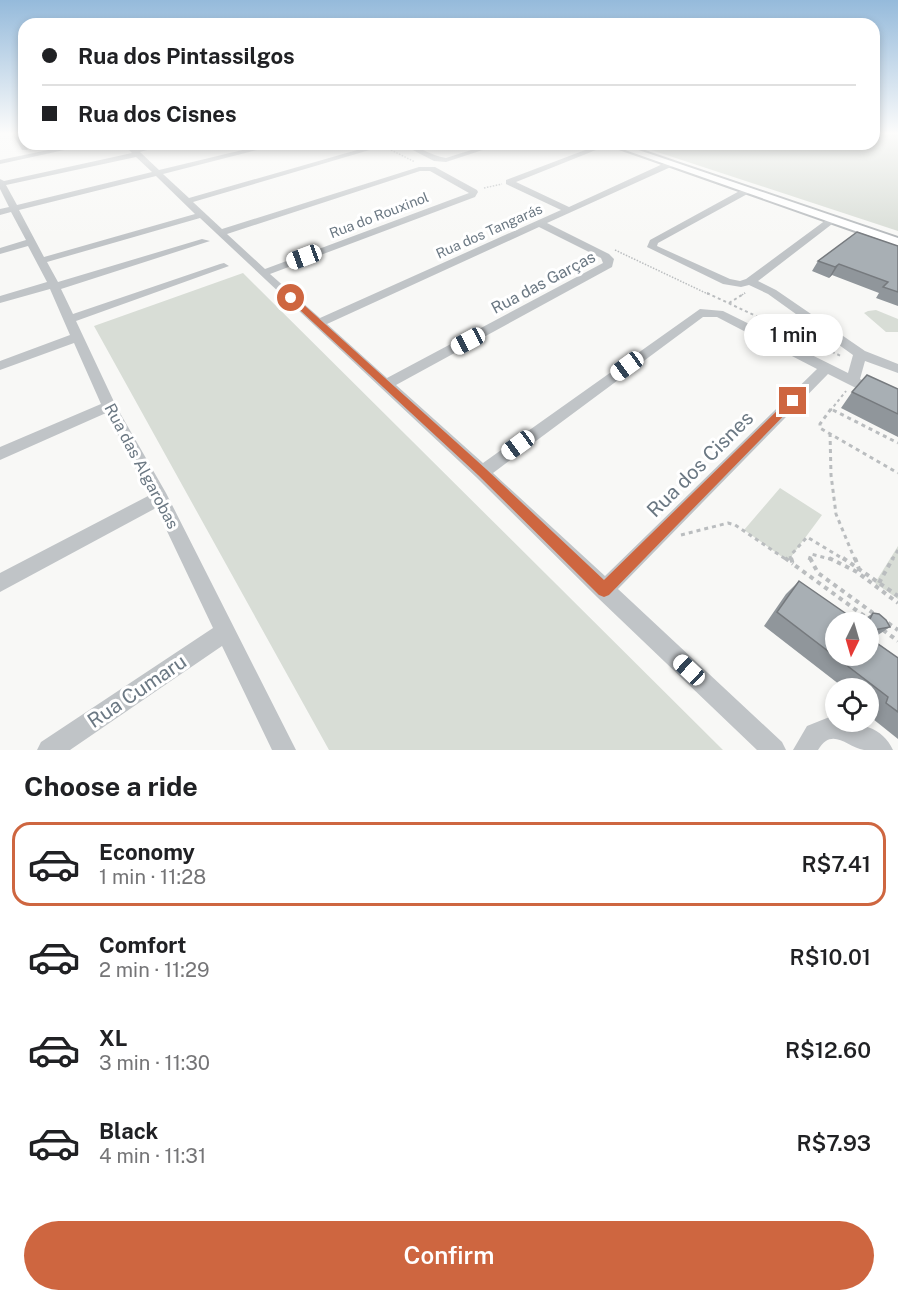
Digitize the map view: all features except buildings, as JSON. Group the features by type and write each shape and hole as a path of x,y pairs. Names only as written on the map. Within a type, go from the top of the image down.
{"main road":[{"path":"682,168 898,242"}],"street":[{"path":"1,183 61,168"},
{"path":"152,168 263,273 482,472 774,750"},
{"path":"7,211 182,168"},
{"path":"187,201 301,168"},
{"name":"Rua do Rouxinol","path":"220,233 424,168 473,190 472,195 263,273"},
{"path":"544,168 509,183 569,210"},
{"name":"Rua dos Tangarás","path":"319,322 661,168"},
{"name":"Rua das Algarobas","path":"1,183 7,211 30,242 54,285 109,406 160,498 284,750"},
{"path":"748,190 651,244 655,249 727,282 741,284 750,281 833,219"},
{"path":"41,261 201,215"},
{"path":"539,223 608,252"},
{"path":"0,300 205,241"},
{"path":"0,251 30,242"},
{"name":"Rua das Garças","path":"387,384 608,265 608,252"},
{"path":"70,319 224,266"},
{"path":"750,281 772,292 860,354 898,369"},
{"path":"482,472 700,312 719,314 898,404"},
{"path":"0,366 78,337"},
{"path":"853,382 860,354"},
{"name":"Rua dos Cisnes","path":"604,590 831,371"},
{"path":"0,454 109,406"},
{"path":"0,583 160,498"},
{"name":"Rua Cumaru","path":"49,750 225,632"},
{"path":"805,750 814,735 834,728 850,730 866,737 880,750"}],"path":[{"path":"608,252 843,356 849,363 831,371"},
{"path":"853,382 833,410 819,424 820,428 898,473"},
{"path":"833,410 898,443"},
{"path":"830,433 831,476 837,514 859,569"},
{"path":"660,534 681,535 728,523 735,525 858,612"},
{"path":"793,564 790,556 793,550 807,537 817,541 898,596"},
{"path":"879,583 898,550"},
{"path":"898,603 846,567 819,555 811,554 809,560 818,573 898,630"},
{"path":"880,627 898,640"}],"shaded area":[{"path":"706,168 898,168 898,231"},
{"path":"243,273 723,750 329,750 94,326"},
{"path":"876,310 898,319 898,332 886,332 864,313"},
{"path":"780,488 822,515 788,561 744,530"},
{"path":"898,546 898,599 875,583"}],"route":[{"path":"291,298 482,472 604,590 793,401"}]}
